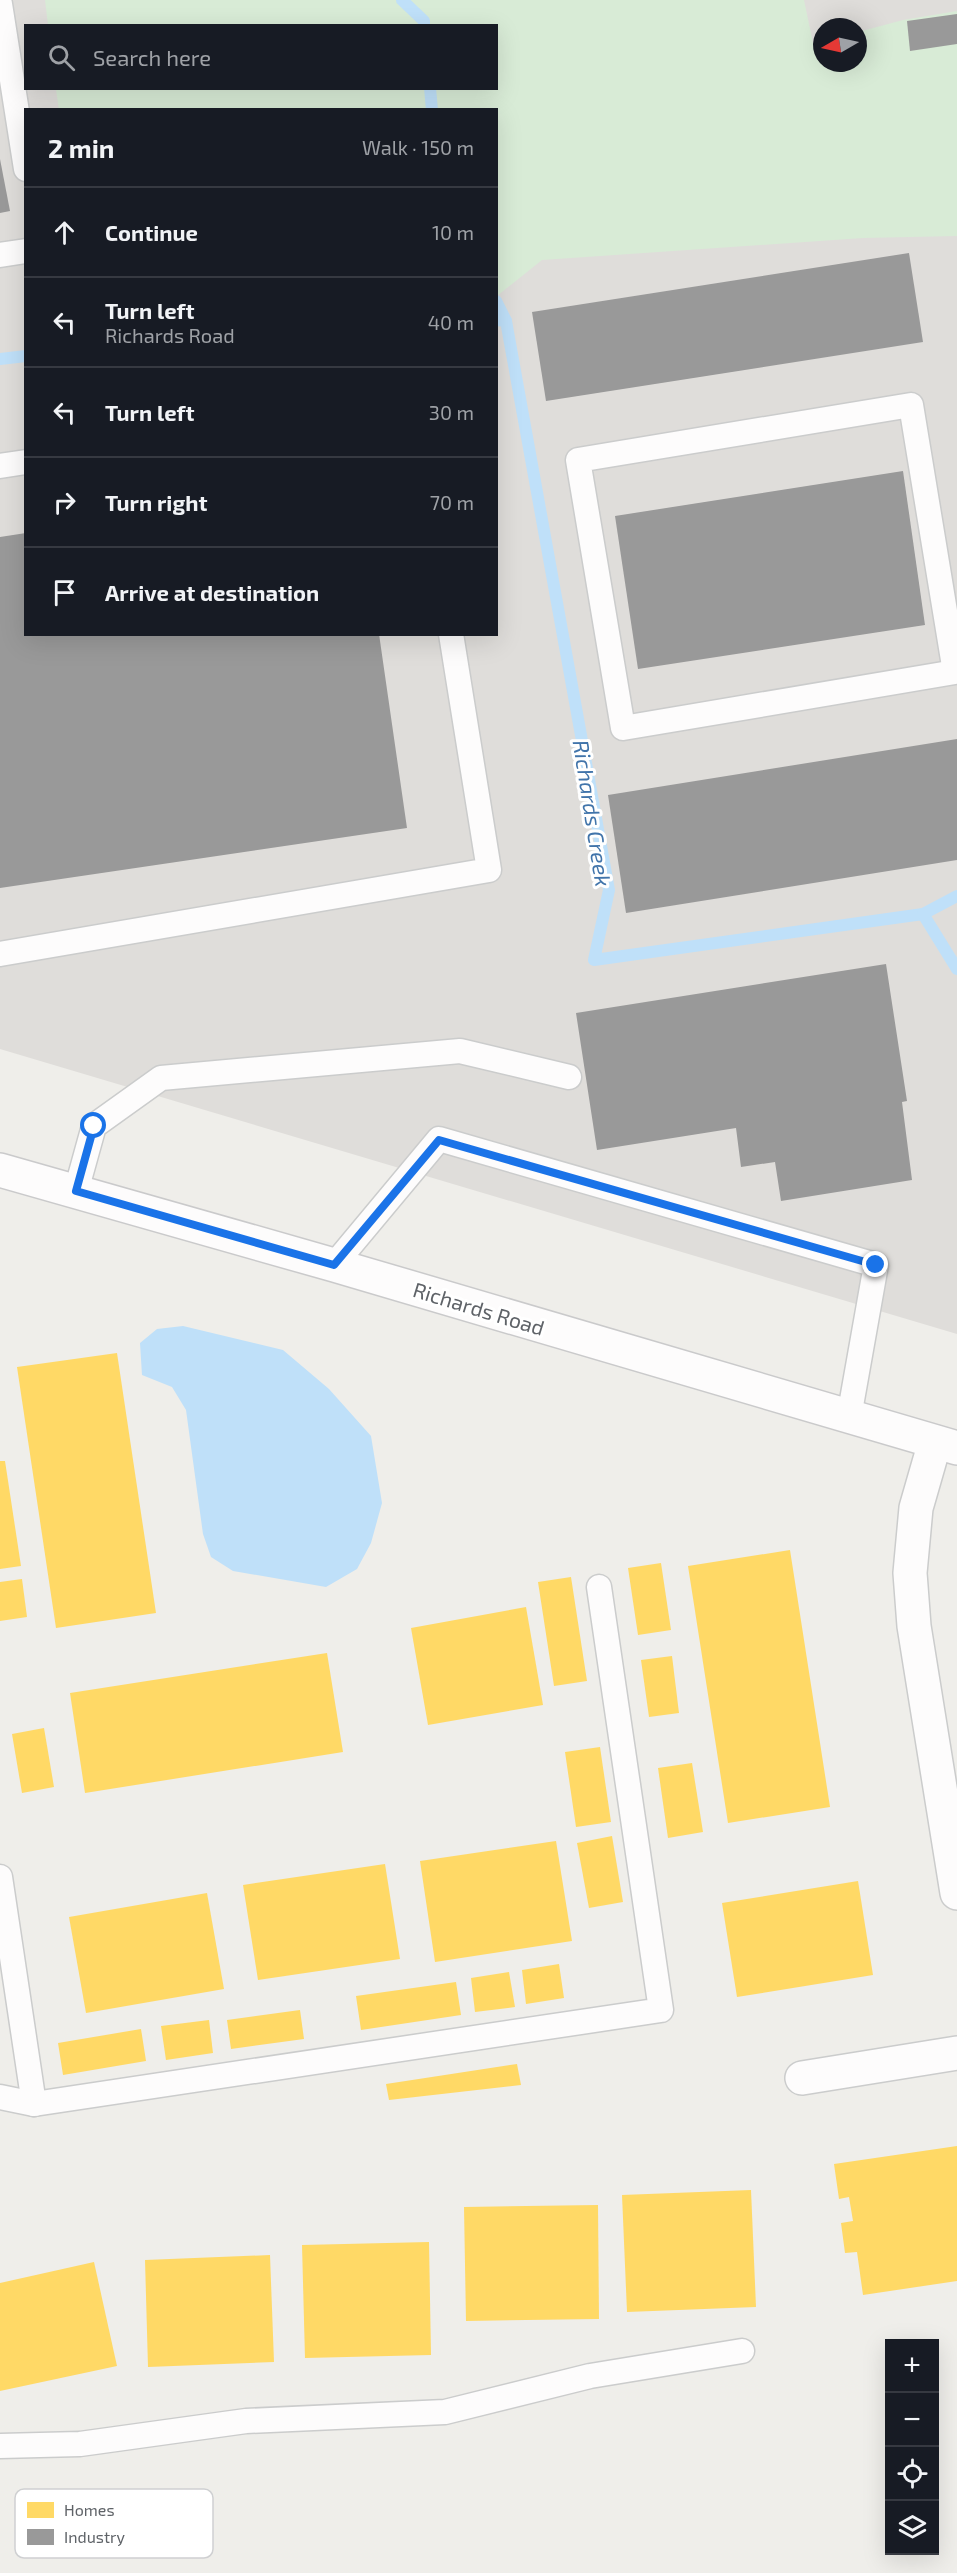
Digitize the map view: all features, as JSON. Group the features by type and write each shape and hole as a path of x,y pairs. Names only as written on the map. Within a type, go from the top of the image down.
{"main road":[{"name":"Richards Road","path":"0,1170 334,1265 946,1445"},
{"path":"946,1445 916,1508 910,1573 914,1626 950,1810 957,1893"},
{"path":"802,2078 957,2054"}],"lane":[{"path":"0,4 24,156"},
{"path":"0,255 24,251"},
{"path":"911,405 947,558 955,672 623,728 578,460 911,405"},
{"path":"0,466 24,462"},
{"path":"0,954 489,870 451,636"},
{"path":"76,1191 94,1126 161,1078 460,1051 569,1077"},
{"path":"334,1265 439,1140 876,1265 849,1417"},
{"path":"0,2097 34,2104 661,2010 599,1587"},
{"path":"0,1877 34,2104"},
{"path":"0,2446 80,2444 246,2421 445,2412 590,2376 742,2351"}],"shaded area":[{"path":"0,0 957,0 957,1334 0,1049"}],"green space":[{"path":"45,0 804,0 813,43 813,72 867,72 867,30 903,20 957,11 957,236 863,238 542,260 498,295 498,108 59,108 56,90 498,90 498,24 48,24"}],"water":[{"path":"183,1326 283,1350 329,1389 371,1436 382,1503 371,1543 357,1569 326,1587 233,1571 211,1557 203,1534 186,1410 172,1387 142,1375 140,1343 157,1329"}],"building: Homes":[{"path":"117,1353 156,1613 56,1628 17,1367"},
{"path":"0,1461 5,1461 21,1566 0,1569"},
{"path":"790,1550 830,1807 728,1823 688,1566"},
{"path":"661,1563 671,1630 638,1635 628,1568"},
{"path":"571,1577 587,1681 554,1686 538,1582"},
{"path":"22,1579 27,1617 0,1621 0,1582"},
{"path":"526,1607 543,1705 428,1725 411,1628"},
{"path":"327,1653 343,1752 85,1793 70,1693"},
{"path":"672,1656 679,1713 649,1717 641,1660"},
{"path":"44,1728 54,1787 22,1793 12,1734"},
{"path":"600,1747 611,1822 576,1827 565,1752"},
{"path":"692,1763 703,1832 668,1838 658,1768"},
{"path":"612,1836 623,1902 589,1908 577,1843"},
{"path":"556,1841 572,1941 435,1962 420,1861"},
{"path":"385,1864 400,1959 258,1980 243,1885"},
{"path":"858,1881 873,1975 737,1997 722,1903"},
{"path":"207,1893 224,1989 86,2013 69,1917"},
{"path":"559,1964 564,1998 526,2004 522,1970"},
{"path":"509,1972 515,2007 475,2012 471,1978"},
{"path":"456,1982 461,2015 361,2030 356,1996"},
{"path":"300,2010 304,2039 231,2049 227,2020"},
{"path":"209,2020 213,2053 166,2060 161,2026"},
{"path":"141,2029 146,2061 63,2075 58,2043"},
{"path":"517,2064 521,2085 389,2100 386,2084"},
{"path":"957,2146 957,2281 863,2295 857,2252 845,2253 841,2223 853,2221 849,2197 839,2199 834,2164"},
{"path":"751,2190 756,2307 627,2312 622,2195"},
{"path":"598,2205 599,2319 466,2321 464,2207"},
{"path":"429,2242 431,2355 305,2358 302,2245"},
{"path":"270,2255 274,2362 148,2367 145,2260"},
{"path":"94,2262 117,2366 0,2391 0,2283"}],"building: Industry":[{"path":"957,14 957,44 910,51 907,21"},
{"path":"0,159 10,211 0,213"},
{"path":"909,253 923,342 546,401 532,312"},
{"path":"903,471 925,625 638,669 615,516"},
{"path":"24,533 24,636 379,636 407,828 0,888 0,537"},
{"path":"957,739 957,860 626,913 608,795"},
{"path":"886,964 907,1101 902,1102 912,1180 781,1201 775,1162 741,1167 736,1128 597,1150 576,1013"}],"waterway":[{"path":"402,0 424,21 424,24"},
{"path":"430,90 432,108"},
{"path":"498,305 506,321"},
{"name":"Richards Creek","path":"498,320 506,321 609,890 594,960 923,914 957,969"},
{"name":"Richards Creek","path":"0,359 24,356"},
{"path":"923,914 957,896"}],"route":[{"path":"94,1126 76,1191 334,1265 439,1140 876,1265"}]}
